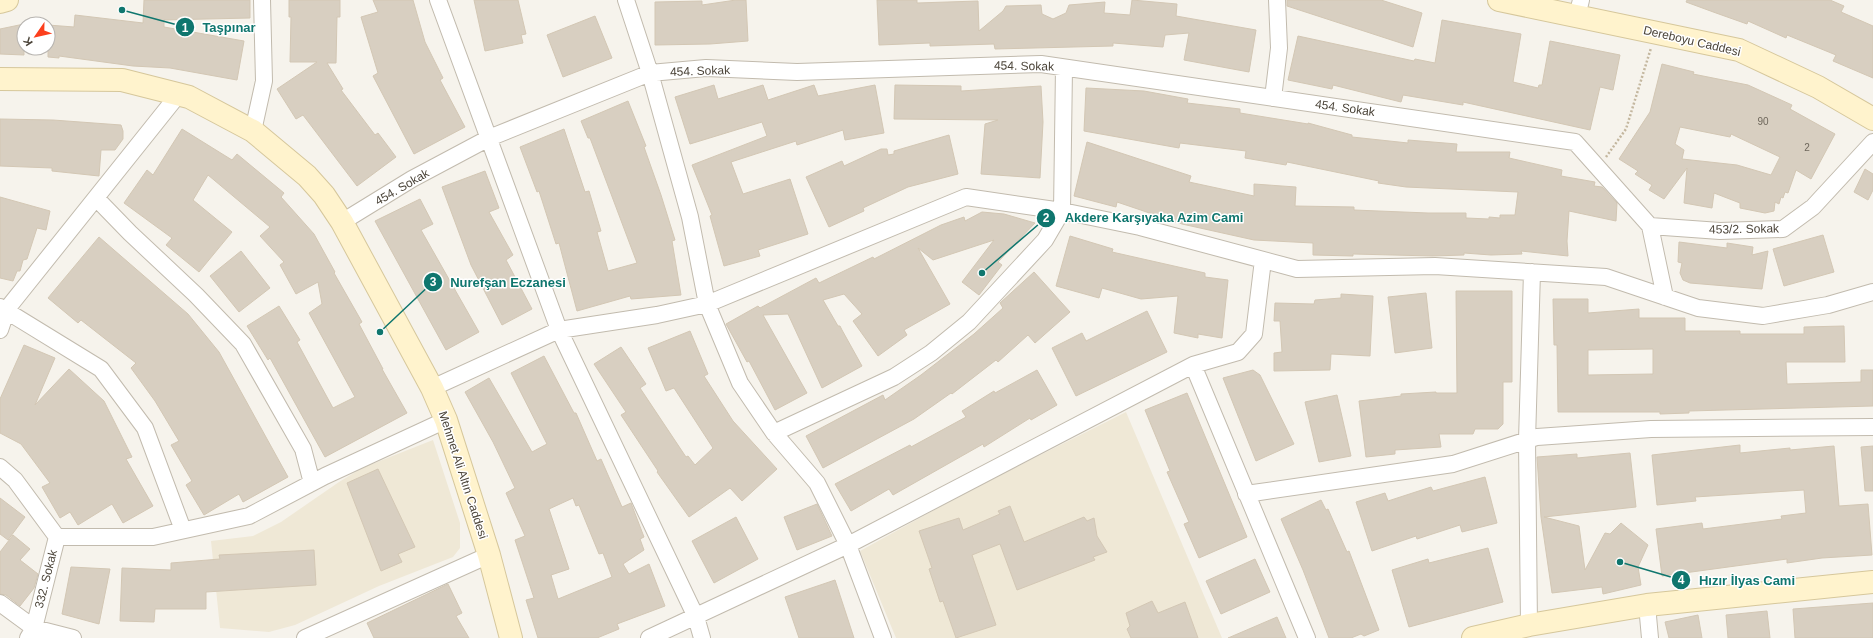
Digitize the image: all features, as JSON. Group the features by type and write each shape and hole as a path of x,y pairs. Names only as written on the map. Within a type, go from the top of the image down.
{"street":[{"path":"0,2 7,0"},
{"path":"253,131 264,81 262,0"},
{"path":"438,0 559,330 696,617 702,638"},
{"path":"626,0 650,73 690,217 707,304 740,383 774,433 817,483 848,545 883,638"},
{"path":"1273,98 1279,48 1277,0"},
{"name":"Dereboyu Caddesi","path":"1498,0 1579,8 1656,33 1739,50 1818,87 1873,118"},
{"name":"454. Sokak","path":"342,222 412,179 489,138 650,73 706,68 797,72 1041,64 1575,142 1650,226 1665,297"},
{"path":"774,433 894,377 930,353 969,322 1045,240 1062,211 1064,68"},
{"name":"Mehmet Ali Altın Caddesi","path":"0,79 122,80 189,97 253,131 307,176 324,195 342,222 432,388 446,420 489,555 511,638"},
{"path":"0,330 3,308 96,198 178,95"},
{"name":"453/2. Sokak","path":"1650,226 1720,231 1783,229 1813,207 1873,142"},
{"path":"432,388 559,330 657,315 707,304 966,197 1062,211 1140,227 1297,269 1435,266 1606,277 1698,308 1763,316 1828,305 1873,292"},
{"path":"96,198 130,233 196,295 243,344 303,449 312,483"},
{"path":"649,638 848,545 1192,365 1238,352 1254,334 1263,260"},
{"path":"1529,626 1527,440 1532,272"},
{"path":"3,308 101,369 145,428 183,530"},
{"path":"1192,365 1307,638"},
{"path":"56,537 153,537 249,516 312,483 446,420"},
{"path":"1246,494 1453,464 1537,437 1651,429 1873,427"},
{"name":"332. Sokak","path":"0,467 15,480 56,537 31,633"},
{"path":"305,638 489,555"},
{"path":"1473,638 1529,626 1647,605 1873,582"},
{"path":"0,603 31,633 73,638"},
{"path":"1647,605 1650,638"}],"path":[{"path":"1599,168 1626,130 1656,33"}],"shaded area":[{"path":"1126,412 1222,638 896,638 860,551 963,494"},
{"path":"433,440 460,523 460,548 453,557 379,586 295,625 269,632 220,628 211,541 253,536 281,522 362,468"}],"building":[{"path":"144,0 250,0 250,18 164,20 164,27 244,41 237,80 170,68 133,66 59,56 59,58 48,57 56,56 56,26 74,27 75,15 143,23"},
{"path":"289,0 340,0 340,17 337,17 336,63 327,63 343,89 341,90 375,135 378,133 396,157 357,186 303,115 296,119 277,89 317,62 290,62 291,17 289,17"},
{"path":"373,0 413,0 425,42 443,78 440,80 465,127 414,154 373,76 378,73 361,17 378,12"},
{"path":"474,0 518,0 526,34 521,35 523,43 485,51"},
{"path":"746,0 748,41 710,44 655,45 655,2 702,1 702,5"},
{"path":"877,0 917,0 917,3 978,1 979,31 1003,11 1006,6 1041,5 1042,14 1053,19 1066,13 1069,5 1105,2 1104,13 1130,15 1132,0 1177,4 1176,16 1256,30 1249,72 1184,60 1189,33 1165,35 1163,47 1113,43 1113,46 995,49 994,44 930,46 930,43 879,45"},
{"path":"1287,0 1381,0 1422,13 1413,47 1287,6"},
{"path":"1687,0 1830,0 1844,6 1841,12 1873,26 1873,78 1833,61 1836,55 1787,35 1786,38 1748,21 1747,24 1686,2"},
{"path":"595,16 612,58 563,77 547,35"},
{"path":"1442,20 1521,34 1513,82 1538,88 1539,85 1542,85 1550,41 1620,55 1613,90 1600,87 1590,130 1463,102 1463,105 1403,95 1401,102 1333,85 1332,89 1288,80 1298,36 1414,61 1415,59 1435,63"},
{"path":"16,26 16,55 0,54 0,29"},
{"path":"1662,64 1694,72 1693,74 1748,85 1792,105 1790,109 1835,134 1811,179 1796,170 1788,193 1785,192 1783,198 1781,197 1779,204 1775,202 1774,211 1765,213 1740,208 1740,203 1714,193 1712,208 1684,203 1687,168 1664,199 1649,190 1652,185 1635,174 1638,171 1619,159 1650,112","holes":["1680,127 1730,137 1731,134 1780,157 1771,175 1737,165 1682,159 1684,150 1675,144"]},
{"path":"714,85 718,99 763,85 768,100 814,85 818,96 875,85 884,133 845,140 843,130 797,145 796,141 731,162 743,194 790,179 808,234 758,250 760,256 724,266 710,216 712,215 692,165 767,136 762,122 690,144 675,97"},
{"path":"895,85 961,86 961,91 1041,86 1043,122 1040,178 981,174 985,124 998,120 894,119"},
{"path":"1086,88 1144,91 1188,99 1187,103 1240,109 1240,113 1308,123 1352,135 1352,137 1408,143 1408,140 1457,144 1456,152 1510,152 1509,158 1562,170 1561,176 1595,182 1594,186 1602,187 1617,203 1616,221 1569,211 1567,241 1568,256 1521,251 1522,254 1491,255 1464,253 1464,255 1432,256 1353,254 1353,256 1313,255 1313,243 1254,240 1182,224 1117,202 1116,207 1074,196 1087,142 1191,176 1189,182 1254,196 1254,184 1296,187 1295,206 1354,207 1354,210 1466,213 1466,218 1489,219 1489,217 1500,218 1500,215 1515,215 1518,192 1406,187 1378,183 1379,181 1287,162 1286,165 1245,158 1246,151 1180,143 1179,148 1084,131"},
{"path":"628,101 646,146 644,147 675,240 672,241 681,295 631,299 630,296 577,311 559,243 556,244 539,191 537,192 520,147 564,129 585,192 589,191 601,231 597,232 608,271 637,263 590,138 588,138 581,121"},
{"path":"0,119 53,120 121,125 123,139 115,150 101,150 99,176 52,171 52,168 0,166"},
{"path":"182,129 232,160 237,154 284,193 281,197 314,234 362,322 359,324 407,413 325,457 270,358 268,360 247,326 279,306 300,340 297,342 333,408 355,397 309,313 322,304 318,282 296,294 280,265 284,262 260,236 270,227 208,175 193,200 232,232 199,272 166,245 172,238 124,203 147,170 153,175"},
{"path":"949,135 958,174 908,187 863,208 864,211 829,227 806,177 842,161 844,166 881,149 887,149 888,155 894,154 894,151"},
{"path":"1865,169 1873,174 1873,190 1868,200 1854,192"},
{"path":"485,171 499,208 489,212 513,255 506,260 532,309 502,325 471,265 442,187"},
{"path":"0,197 50,211 46,230 37,228 27,259 23,260 20,271 17,271 13,281 0,278"},
{"path":"420,199 433,224 421,230 479,332 446,350 375,221"},
{"path":"982,212 1004,214 1035,223 998,262 1002,265 979,295 962,282 994,240 933,260 918,248 950,304 904,330 907,335 878,356 853,321 862,314 844,294 823,300 838,326 840,326 862,366 822,388 788,314 763,315 807,393 775,410 749,361 747,362 726,324 758,306 760,308 816,278 819,283 873,257 874,259 941,225 964,217 965,221"},
{"path":"1823,235 1834,272 1784,286 1773,249"},
{"path":"1070,236 1113,249 1112,252 1205,273 1205,277 1228,280 1222,338 1198,334 1198,338 1174,333 1178,296 1141,299 1102,288 1099,298 1056,286"},
{"path":"99,237 188,314 219,352 288,477 243,502 239,494 204,515 186,485 192,481 171,445 179,441 155,401 131,368 136,363 81,320 78,323 48,298"},
{"path":"1679,242 1727,248 1727,243 1753,247 1752,255 1768,251 1762,289 1690,283 1683,280 1680,273 1682,263 1678,262"},
{"path":"241,251 270,288 239,312 210,276"},
{"path":"1034,272 1070,312 1035,343 1028,335 998,362 996,360 952,394 951,393 914,419 823,468 806,436 883,395 885,400 921,375 974,334 1003,308 1000,303"},
{"path":"1456,291 1512,291 1512,382 1503,382 1503,424 1498,429 1475,429 1473,434 1439,434 1441,447 1395,450 1395,454 1366,457 1359,401 1401,396 1401,394 1436,392 1457,393"},
{"path":"1426,293 1432,348 1395,353 1388,297"},
{"path":"1341,294 1373,296 1370,356 1331,354 1330,370 1274,371 1274,353 1282,352 1280,321 1274,321 1275,303 1314,304 1315,300 1341,298"},
{"path":"1553,299 1588,299 1588,313 1639,309 1639,318 1685,318 1685,331 1740,331 1740,334 1804,334 1804,327 1844,326 1845,362 1786,362 1787,384 1861,382 1861,370 1873,370 1873,406 1689,411 1689,413 1660,414 1660,412 1558,412 1557,345 1554,345","holes":["1653,349 1653,374 1588,375 1588,350"]},
{"path":"1147,311 1167,352 1076,396 1052,348 1082,333 1086,341"},
{"path":"690,331 708,374 704,376 733,421 777,469 742,501 730,488 689,517 657,472 658,471 621,415 626,412 594,364 621,347 646,384 640,388 686,457 688,456 695,465 713,448 674,388 666,391 648,348"},
{"path":"24,345 55,358 35,405 69,369 104,401 132,457 126,459 153,506 123,523 112,504 78,525 70,512 60,518 42,487 50,483 21,444 0,433 0,399"},
{"path":"544,356 574,413 576,413 597,461 601,459 622,507 631,503 644,537 640,539 644,550 623,564 629,574 649,564 665,606 617,624 619,629 597,638 538,638 526,600 534,598 515,540 525,536 506,493 515,488 493,442 465,392 489,378 532,452 547,444 511,373","holes":["573,498 576,506 579,505 599,554 603,553 612,577 558,599 551,575 569,569 549,509"]},
{"path":"1037,370 1057,405 1031,420 1030,418 984,447 983,444 893,495 889,489 851,511 835,484 910,445 911,447 966,417 962,411 994,391 995,393"},
{"path":"1253,370 1260,375 1294,444 1256,461 1223,378"},
{"path":"1187,393 1247,537 1199,558 1184,524 1189,522 1167,472 1170,471 1145,410"},
{"path":"1337,395 1351,456 1319,462 1305,402"},
{"path":"1740,445 1740,453 1790,448 1790,450 1834,446 1839,506 1868,504 1872,555 1822,558 1787,563 1787,559 1662,576 1656,529 1702,523 1703,529 1782,519 1781,516 1806,513 1804,490 1695,497 1696,501 1657,505 1652,455"},
{"path":"1873,446 1873,491 1865,491 1861,447"},
{"path":"1630,453 1636,507 1544,517 1579,526 1585,570 1605,533 1610,534 1621,523 1648,545 1638,567 1641,585 1603,594 1602,587 1552,593 1541,517 1537,457 1577,454 1577,458"},
{"path":"378,469 415,547 398,554 402,562 381,571 347,483"},
{"path":"1485,477 1497,523 1462,532 1460,525 1417,539 1416,536 1372,551 1356,502 1385,493 1388,501 1431,487 1433,491"},
{"path":"0,498 25,517 8,540 0,534"},
{"path":"1321,500 1326,510 1328,509 1347,552 1349,551 1379,630 1364,636 1361,634 1351,638 1329,638 1303,570 1281,519"},
{"path":"817,504 832,536 797,550 784,517"},
{"path":"1010,506 1024,542 1084,517 1087,521 1094,518 1097,536 1107,552 1093,557 1095,560 1017,590 1000,544 972,555 996,625 956,638 943,601 940,602 929,569 932,568 919,531 959,518 963,530 1000,514 998,511"},
{"path":"736,517 758,559 714,583 692,541"},
{"path":"13,535 30,549 20,560 38,574 34,588 20,606 6,595 0,594 0,552"},
{"path":"1488,548 1503,602 1409,627 1392,570 1428,559 1429,563"},
{"path":"314,550 316,585 206,592 206,609 155,609 154,622 120,621 122,568 171,570 171,563 220,559 219,555"},
{"path":"1255,559 1270,592 1221,614 1206,581"},
{"path":"71,567 110,569 99,624 62,614"},
{"path":"835,580 854,638 799,638 785,597"},
{"path":"448,584 462,613 456,616 469,638 374,638 367,623"},
{"path":"1152,601 1158,613 1185,602 1198,638 1131,638 1127,629 1130,626 1126,613"},
{"path":"1873,603 1873,638 1795,638 1793,609"},
{"path":"1767,611 1770,638 1728,638 1726,615"},
{"path":"1698,615 1702,638 1669,638 1665,622"},
{"path":"1277,617 1286,638 1228,638"}],"place":[{"name":"Taşpınar","path":"122,10"},
{"name":"Akdere Karşıyaka Azim Cami","path":"982,273"},
{"name":"Nurefşan Eczanesi","path":"380,332"},
{"name":"Hızır İlyas Cami","path":"1620,562"}]}
